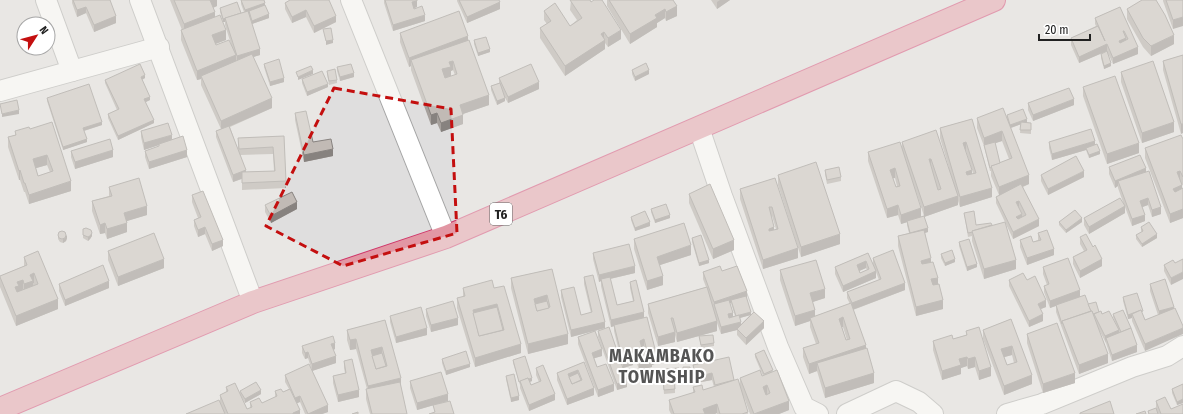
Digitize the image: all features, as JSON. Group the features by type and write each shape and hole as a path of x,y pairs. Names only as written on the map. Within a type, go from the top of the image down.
{"highway":[{"name":"T6","path":"0,409 253,302 446,237 994,0"}],"street":[{"path":"46,0 72,71"},
{"path":"140,0 159,47 253,302"},
{"path":"351,0 446,237"},
{"path":"0,91 159,47"},
{"path":"699,128 722,196 778,347 804,407 818,414"},
{"path":"1007,414 1042,404 1132,367 1167,356 1183,346"},
{"path":"847,414 896,391 919,402 933,414"}],"highlighted area":[{"path":"334,88 451,109 457,233 343,266 266,226"}],"shaded area":[{"path":"0,0 1183,0 1183,414 0,414"}],"building":[{"path":"73,0 110,0 116,16 94,25 86,7 77,10"},
{"path":"174,0 210,0 215,12 184,24"},
{"path":"241,0 264,0 265,3 245,10"},
{"path":"290,0 329,0 336,16 314,26 306,10 292,17 285,3"},
{"path":"385,0 417,0 412,2 414,9 422,6 425,15 393,25"},
{"path":"459,0 499,0 500,2 467,17"},
{"path":"570,0 590,0 591,2 594,0 602,0 621,30 608,38 604,32 601,34 605,40 565,66 540,28 551,21 544,11 555,3 570,26 582,18"},
{"path":"609,0 673,0 677,6 666,12 665,9 655,15 657,18 630,34"},
{"path":"1142,0 1156,0 1174,35 1151,46 1143,38 1127,9"},
{"path":"1166,0 1183,0 1183,17 1173,20"},
{"path":"237,2 241,13 223,19 220,8"},
{"path":"265,5 269,14 252,21 249,11"},
{"path":"1120,7 1138,47 1113,58 1107,44 1079,57 1071,38 1098,26 1105,41 1095,18","holes":["1124,31 1128,39 1120,43 1119,41 1126,38"]},
{"path":"248,11 260,49 237,56 225,18"},
{"path":"459,11 468,36 409,58 400,33"},
{"path":"220,15 226,30 212,35 216,45 229,40 236,55 197,71 181,30"},
{"path":"331,28 333,40 326,41 323,29"},
{"path":"486,37 490,49 478,53 474,40"},
{"path":"469,40 489,95 460,105 463,115 441,123 437,113 431,115 411,60","holes":["453,61 457,74 445,78 442,69 451,67 449,62"]},
{"path":"1107,51 1111,63 1104,66 1101,54"},
{"path":"252,54 272,98 221,121 201,76"},
{"path":"1183,55 1183,124 1181,124 1163,61"},
{"path":"279,59 284,78 270,82 264,64"},
{"path":"1153,61 1174,122 1142,133 1121,72"},
{"path":"646,63 649,70 635,77 632,70"},
{"path":"140,64 145,75 141,77 150,97 144,99 154,120 118,136 108,114 119,109 105,80"},
{"path":"351,64 354,73 340,77 337,67"},
{"path":"531,64 539,82 508,97 499,78"},
{"path":"311,66 313,70 298,77 296,72"},
{"path":"335,69 337,80 329,81 327,71"},
{"path":"322,71 328,84 307,92 302,79"},
{"path":"1115,76 1139,143 1107,154 1083,87"},
{"path":"500,83 505,98 497,101 491,86"},
{"path":"89,84 102,122 83,128 87,139 63,147 47,98"},
{"path":"1069,88 1074,99 1033,115 1028,103"},
{"path":"17,100 19,110 2,114 0,104"},
{"path":"1003,108 1029,175 999,187 991,166 1012,158 1002,131 984,138 977,118"},
{"path":"1023,109 1027,119 1010,125 1007,115"},
{"path":"306,111 313,142 331,139 333,149 304,155 295,113"},
{"path":"972,119 992,188 960,197 940,128","holes":["966,142 976,173 967,175 966,172 972,170 963,143"]},
{"path":"52,122 71,181 29,195 20,170 19,171 8,137 16,135 15,131 29,127 30,129","holes":["47,155 53,171 38,176 33,159"]},
{"path":"1021,122 1031,123 1031,130 1020,130"},
{"path":"168,123 172,135 144,143 141,131"},
{"path":"229,126 246,170 233,175 216,131"},
{"path":"1091,129 1095,141 1052,154 1049,142"},
{"path":"936,130 958,196 924,207 902,142","holes":["929,159 931,159 941,189 938,190"]},
{"path":"1181,135 1183,139 1183,177 1180,171 1177,172 1182,185 1173,189 1175,192 1183,188 1183,209 1170,214 1145,148"},
{"path":"183,136 187,150 149,162 145,151 159,146 159,144"},
{"path":"284,136 286,181 242,183 242,172 275,171 273,147 239,149 238,138"},
{"path":"110,139 113,150 75,162 71,151"},
{"path":"900,142 921,208 901,215 898,205 887,209 868,152","holes":["895,168 900,186 896,187 890,170"]},
{"path":"995,142 1000,163 991,166 992,167 990,168 984,145"},
{"path":"1097,144 1100,151 1089,155 1086,148"},
{"path":"1140,155 1146,168 1115,181 1109,167"},
{"path":"1076,156 1084,171 1048,189 1041,175"},
{"path":"816,162 840,234 801,247 778,175"},
{"path":"839,167 841,177 827,180 825,170"},
{"path":"1149,171 1161,207 1152,210 1148,198 1140,201 1145,215 1132,219 1118,181"},
{"path":"139,178 147,206 124,213 127,223 107,229 105,223 100,225 92,201 112,196 109,187"},
{"path":"775,178 798,248 763,260 740,189","holes":["769,207 772,207 778,229 769,231 769,229 774,227"]},
{"path":"710,184 734,240 713,249 689,194"},
{"path":"1021,184 1039,219 1013,232 996,197","holes":["1019,201 1026,215 1018,219 1016,217 1022,214 1016,202"]},
{"path":"203,191 223,240 212,244 205,227 198,230 194,220 201,217 192,195"},
{"path":"292,192 297,202 271,216 265,205"},
{"path":"1120,198 1125,206 1089,227 1084,218"},
{"path":"666,204 670,215 655,220 651,209"},
{"path":"1075,210 1082,218 1066,230 1059,222"},
{"path":"645,211 650,222 635,228 631,217"},
{"path":"974,211 976,225 991,223 992,225 968,233 964,213"},
{"path":"924,216 928,228 910,233 907,221"},
{"path":"1005,222 1016,260 984,269 972,231"},
{"path":"1149,222 1157,234 1142,244 1136,235 1143,231 1141,227"},
{"path":"684,223 691,245 657,257 663,276 647,281 634,239"},
{"path":"86,228 91,230 92,233 88,237 83,235 83,229"},
{"path":"924,230 931,258 921,261 922,264 933,262 938,278 931,279 933,285 939,284 943,300 916,307 898,236"},
{"path":"1047,230 1054,249 1027,258 1020,240 1031,236 1033,242 1041,240 1038,233"},
{"path":"60,231 64,231 66,235 64,239 60,239 58,237 58,233"},
{"path":"154,233 164,259 118,277 108,251"},
{"path":"1086,234 1093,247 1095,245 1102,259 1080,271 1073,257 1087,250 1080,237"},
{"path":"701,235 709,260 699,263 692,238"},
{"path":"969,239 977,264 967,267 959,242"},
{"path":"629,244 635,266 599,275 593,253"},
{"path":"893,250 905,283 852,303 847,292 881,279 873,258"},
{"path":"952,250 955,259 945,263 941,254"},
{"path":"38,251 58,299 16,316 0,276 27,265 24,257","holes":["34,273 38,284 17,292 15,287 19,286 17,282 23,280 24,284 33,281 30,275"]},
{"path":"868,253 876,271 843,286 835,267","holes":["866,261 869,269 860,273 857,265"]},
{"path":"1068,258 1080,290 1050,301 1044,286 1049,284 1043,267"},
{"path":"1183,259 1183,272 1171,278 1164,265 1173,260 1175,263"},
{"path":"816,260 825,289 810,293 815,310 795,316 780,270"},
{"path":"103,265 109,281 65,300 59,284"},
{"path":"720,266 722,271 737,266 747,291 714,302 703,272"},
{"path":"552,269 568,334 528,344 511,278","holes":["547,295 550,307 537,311 534,299"]},
{"path":"1023,273 1027,280 1035,276 1046,300 1038,304 1043,314 1029,321 1009,280"},
{"path":"593,275 605,322 571,330 561,290 574,287 581,315 592,312 584,277"},
{"path":"610,277 617,305 634,301 630,282 636,280 644,312 611,320 601,279"},
{"path":"1165,279 1174,307 1159,311 1150,284"},
{"path":"492,280 494,288 504,286 521,344 475,358 457,298 465,296 463,288","holes":["497,304 504,330 479,336 473,310"]},
{"path":"707,287 717,321 677,333 673,318 671,318 675,332 658,337 648,304"},
{"path":"1137,293 1143,311 1141,312 1141,310 1128,315 1123,297"},
{"path":"1085,295 1091,311 1062,321 1062,324 1056,305"},
{"path":"746,296 751,312 736,316 731,300"},
{"path":"729,300 733,313 728,314 729,318 739,315 741,322 721,327 714,304"},
{"path":"453,301 458,318 431,325 426,309"},
{"path":"547,301 549,308 537,311 535,304"},
{"path":"1096,302 1099,312 1093,314 1088,304"},
{"path":"851,303 866,345 809,364 803,348 819,343 810,318","holes":["843,317 850,339 846,340 839,319"]},
{"path":"421,307 427,328 396,337 390,316"},
{"path":"497,307 503,330 479,336 473,313"},
{"path":"1175,308 1183,328 1145,344 1132,314 1141,310 1145,320"},
{"path":"1123,310 1131,328 1121,332 1113,314"},
{"path":"1092,311 1108,354 1079,365 1062,321"},
{"path":"1101,311 1102,314 1109,311 1119,330 1105,336 1094,314"},
{"path":"754,312 764,321 746,338 737,329"},
{"path":"647,317 657,357 651,358 652,361 639,364 636,354 647,351 644,339 640,341 642,349 632,352 633,359 623,361 614,325"},
{"path":"1011,319 1032,375 1004,386 983,330","holes":["1012,346 1017,362 1007,365 1001,349"]},
{"path":"385,320 401,378 368,386 356,339 350,340 347,330","holes":["382,347 387,366 376,369 371,350"]},
{"path":"1057,323 1075,373 1043,384 1027,334"},
{"path":"609,327 627,380 617,384 598,331"},
{"path":"979,327 991,367 979,371 975,357 968,359 967,357 959,359 961,365 942,371 933,341 952,335 953,339 967,335 966,331"},
{"path":"1131,328 1137,345 1112,355 1106,338"},
{"path":"595,331 602,349 592,353 597,367 606,364 614,384 598,390 578,337"},
{"path":"713,335 714,343 701,345 699,336"},
{"path":"333,336 335,343 331,344 336,356 312,364 308,352 305,353 302,346"},
{"path":"867,348 874,373 825,388 817,363"},
{"path":"764,350 773,370 764,374 755,354"},
{"path":"466,351 470,364 446,371 442,359"},
{"path":"382,353 386,366 376,369 372,356"},
{"path":"525,356 532,378 519,382 513,360"},
{"path":"729,357 734,380 715,385 712,373 696,377 693,365"},
{"path":"352,359 359,390 338,395 333,376 346,373 344,361"},
{"path":"584,362 594,388 567,399 557,373","holes":["578,370 582,380 572,384 568,374"]},
{"path":"309,364 328,405 308,414 300,396 295,398 285,375"},
{"path":"543,365 555,394 529,405 520,381 528,378 531,385 541,381 536,368"},
{"path":"683,367 690,367 690,378 683,377"},
{"path":"679,368 679,377 674,377 675,389 664,390 662,369"},
{"path":"760,370 762,376 777,370 789,401 754,414 740,378","holes":["767,385 770,393 766,395 763,387"]},
{"path":"441,372 448,394 417,403 410,381"},
{"path":"578,373 581,380 572,384 569,377"},
{"path":"514,374 519,396 511,398 506,376"},
{"path":"738,379 748,412 742,414 720,414 717,404 703,409 705,414 674,414 669,400 695,392 693,387 702,385 703,390"},
{"path":"256,382 261,390 245,399 240,391"},
{"path":"400,382 407,414 372,414 366,389"},
{"path":"235,383 247,409 252,407 250,402 259,398 262,403 277,396 275,391 281,389 283,392 290,389 300,410 293,414 228,414 220,395 228,391 226,387"},
{"path":"1183,384 1183,399 1177,402 1172,389"},
{"path":"1165,397 1171,409 1183,404 1183,414 1161,414 1156,401"},
{"path":"219,400 225,414 186,414"},
{"path":"450,401 454,414 429,414 435,412 433,405"},
{"path":"1110,401 1114,414 1080,414 1080,413"},
{"path":"1156,408 1158,414 1149,414 1148,411"},
{"path":"1145,411 1146,414 1136,414"}],"district":[{"name":"MAKAMBAKO TOWNSHIP","path":"662,366"}]}
